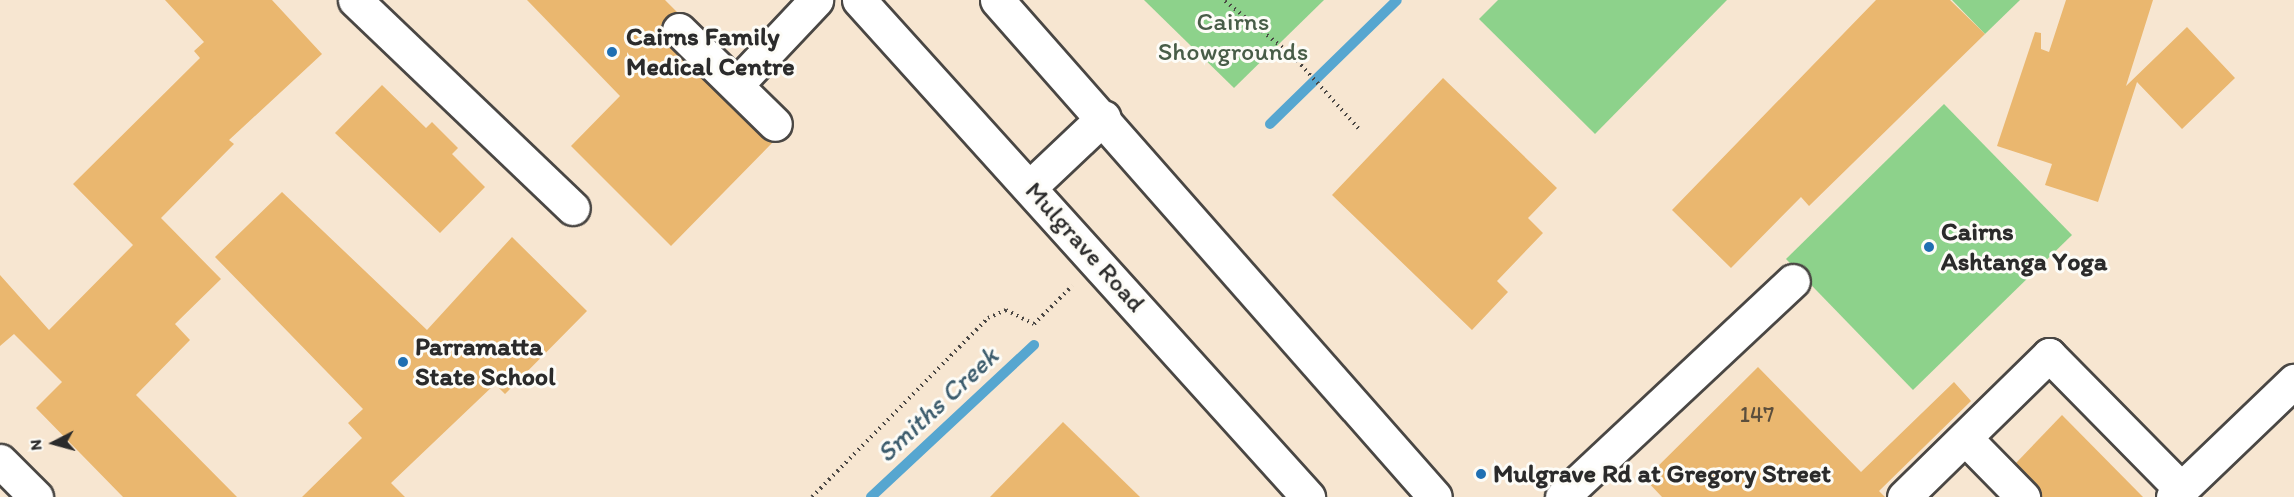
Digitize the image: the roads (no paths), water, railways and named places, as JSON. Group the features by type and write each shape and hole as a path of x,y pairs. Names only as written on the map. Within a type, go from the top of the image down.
{"main road":[{"path":"355,0 573,208"},
{"path":"736,85 816,0"},
{"name":"Mulgrave Road","path":"859,0 1031,186 1302,493"},
{"path":"997,0 1104,117 1435,497"},
{"path":"680,30 775,124"},
{"path":"1031,186 1104,117"},
{"path":"1562,497 1793,281"},
{"path":"1904,497 2049,355 2177,493 2294,381"},
{"path":"1965,438 2023,497"},
{"path":"0,461 36,497"}],"waterway":[{"name":"Smiths Creek","path":"1270,124 1397,0"},
{"name":"Smiths Creek","path":"871,497 1034,345"}],"place":[{"name":"Cairns Family Medical Centre","path":"612,52"},
{"name":"Cairns Ashtanga Yoga","path":"1929,247"},
{"name":"Parramatta State School","path":"403,362"},
{"name":"Mulgrave Rd at Gregory Street","path":"1481,474"}],"park label":[{"name":"Cairns Showgrounds","path":"1233,36"}]}
